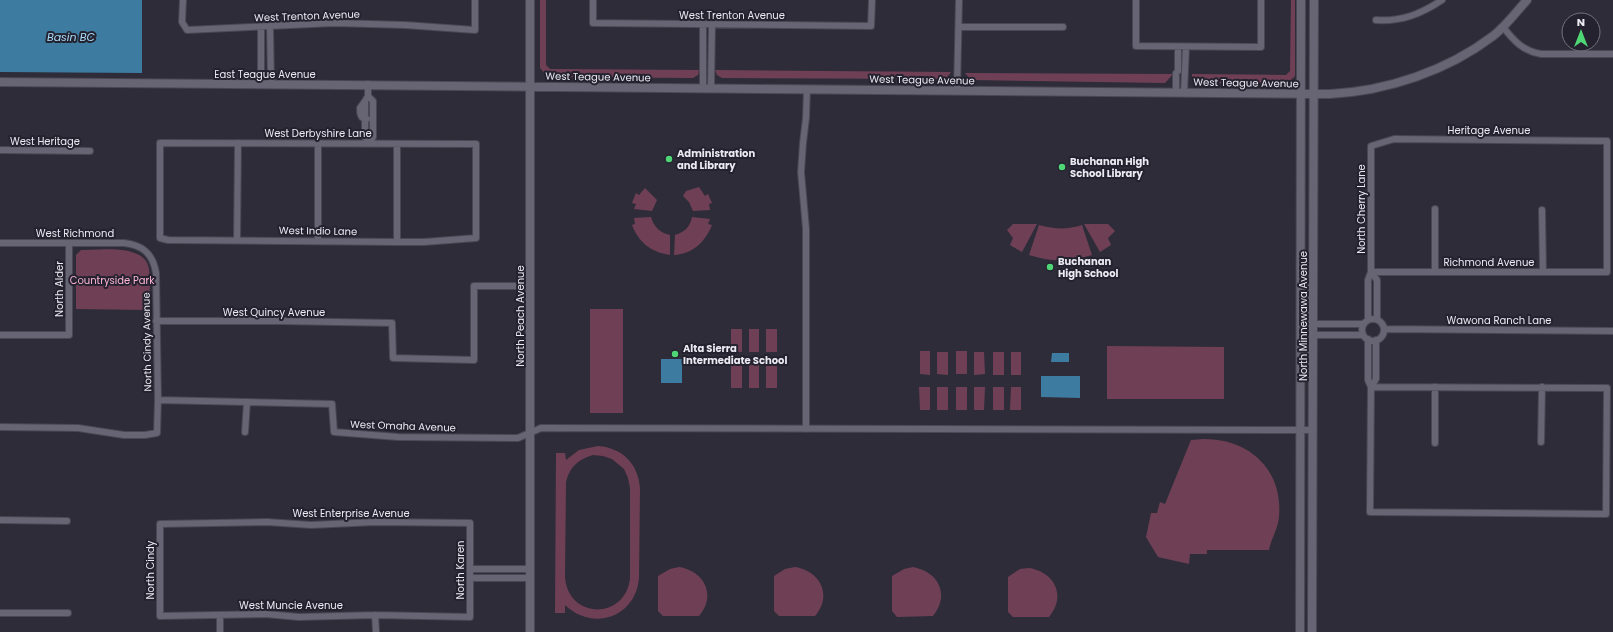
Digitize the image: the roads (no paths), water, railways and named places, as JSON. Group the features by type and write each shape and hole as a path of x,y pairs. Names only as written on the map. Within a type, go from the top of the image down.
{"street":[{"name":"West Trenton Avenue","path":"183,0 182,22 187,30 334,23 475,30 475,0"},
{"name":"North Peach Avenue","path":"530,0 530,632"},
{"name":"West Trenton Avenue","path":"593,0 593,23 871,26 872,0"},
{"path":"957,90 959,0"},
{"path":"1136,0 1136,46 1178,47 1261,47 1261,0"},
{"name":"North Minnewawa Avenue","path":"1300,632 1302,0"},
{"name":"North Minnewawa Avenue","path":"1312,632 1314,0"},
{"path":"1376,20 1401,20 1442,0"},
{"name":"West Teague Avenue","path":"530,86 1301,94 1356,91 1404,80 1426,73 1461,56 1486,40 1502,27 1527,0"},
{"path":"703,24 707,88"},
{"path":"707,88 712,25"},
{"path":"270,26 271,84"},
{"path":"261,27 261,84"},
{"path":"959,27 1063,27"},
{"path":"1502,27 1520,46 1533,53 1613,54"},
{"path":"1178,47 1178,71 1176,73 1180,92"},
{"path":"1180,92 1186,47"},
{"name":"East Teague Avenue","path":"0,82 530,86"},
{"path":"367,99 373,101 373,137 369,143 365,137 365,119 368,84"},
{"path":"806,429 806,229 801,172 807,89"},
{"path":"365,119 373,119"},
{"name":"Heritage Avenue","path":"1371,146 1394,139 1607,141 1607,272"},
{"name":"West Derbyshire Lane","path":"160,238 160,143 476,144 476,238"},
{"path":"237,240 238,143"},
{"path":"318,143 318,241"},
{"path":"396,242 397,144"},
{"name":"North Cherry Lane","path":"1366,322 1368,280 1371,272 1371,146"},
{"name":"West Heritage","path":"0,150 90,151"},
{"path":"1435,209 1435,272"},
{"path":"1542,210 1543,272"},
{"name":"West Indio Lane","path":"160,238 168,240 396,242 424,242 476,238"},
{"name":"West Richmond","path":"0,242 133,244 148,253"},
{"name":"North Alder","path":"0,335 69,336 69,243"},
{"name":"North Cindy Avenue","path":"0,427 78,428 124,435 156,433 158,400 156,273 155,264 148,253"},
{"name":"North Cherry Lane","path":"1371,272 1376,280 1377,319"},
{"name":"Richmond Avenue","path":"1371,272 1607,272"},
{"path":"1301,282 1307,289 1307,351 1313,380"},
{"name":"West Quincy Avenue","path":"156,322 280,321 392,323 393,358 474,360 474,286 530,286"},
{"path":"1313,324 1366,322 1377,319 1382,323 1384,329 1381,337 1376,340 1365,337 1313,335"},
{"path":"1366,322 1362,330 1365,337 1368,380 1371,387 1370,512 1606,514 1607,388 1371,387"},
{"name":"Wawona Ranch Lane","path":"1384,329 1613,331"},
{"path":"1371,387 1376,379 1376,340"},
{"path":"1435,387 1435,443"},
{"path":"1542,388 1542,442"},
{"name":"West Omaha Avenue","path":"158,400 332,404 334,432 345,434 398,437 518,438 530,433"},
{"path":"245,432 247,402"},
{"path":"530,433 541,428 1313,430"},
{"path":"0,520 67,521"},
{"name":"West Enterprise Avenue","path":"160,524 267,522 311,525 376,522 470,523"},
{"name":"North Karen","path":"470,523 470,617"},
{"name":"North Cindy","path":"160,524 160,616"},
{"path":"470,568 530,569"},
{"path":"470,578 530,578"},
{"path":"0,613 68,613"},
{"name":"West Muncie Avenue","path":"160,616 265,614 299,617 375,615 470,617"},
{"path":"375,615 376,632"},
{"path":"220,616 220,632"}],"water":[{"name":"Basin BC","path":"0,0 142,0 142,73 0,72"},
{"path":"1052,353 1069,353 1069,362 1051,362"},
{"path":"661,359 682,359 682,383 661,383"},
{"path":"1041,376 1080,376 1080,398 1041,397"}],"place":[{"name":"Administration and Library","path":"669,159"},
{"name":"Buchanan High School Library","path":"1062,167"},
{"name":"Buchanan High School","path":"1050,267"},
{"name":"Alta Sierra Intermediate School","path":"675,354"}],"park label":[{"name":"Countryside Park","path":"112,280"}]}
